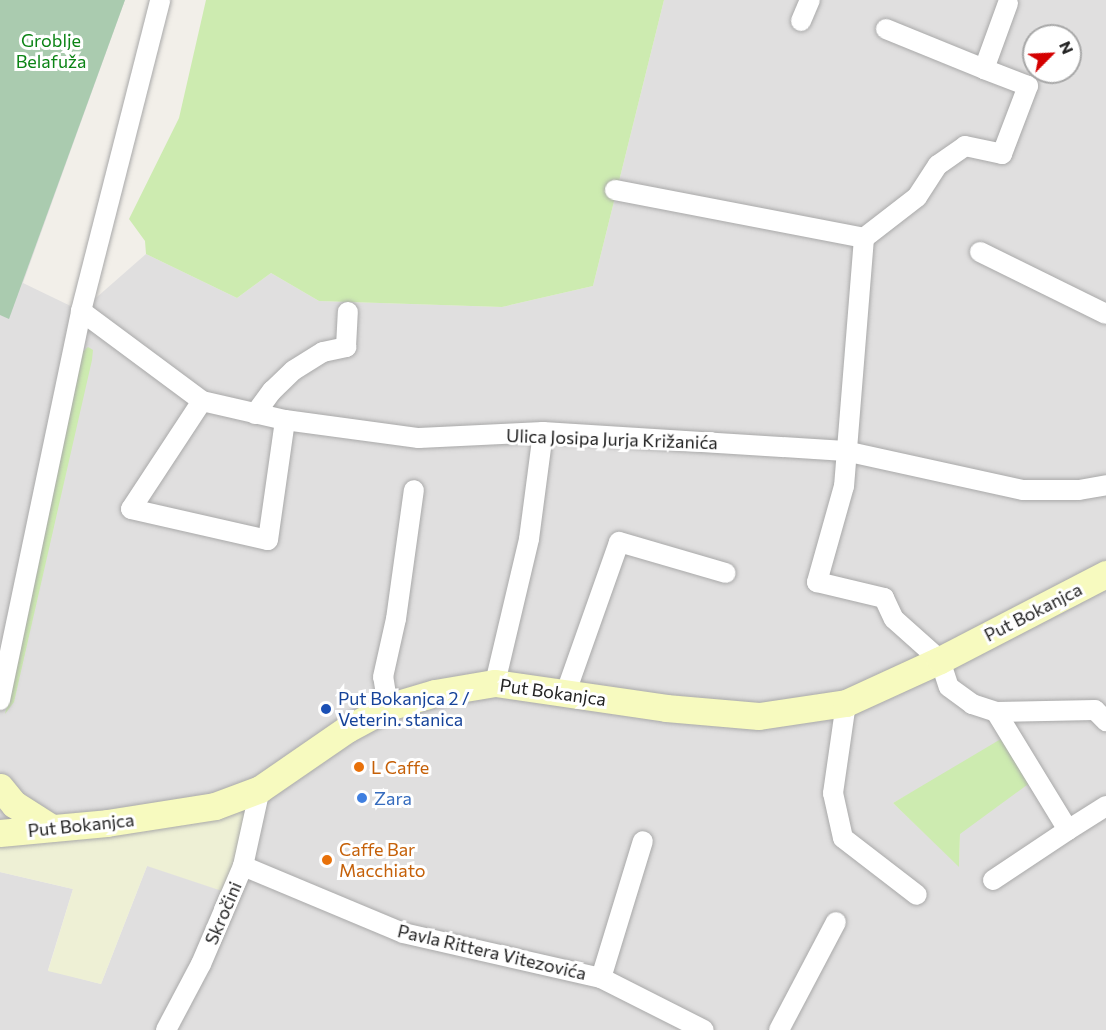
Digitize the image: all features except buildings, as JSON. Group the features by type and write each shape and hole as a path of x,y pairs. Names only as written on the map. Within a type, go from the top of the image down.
{"main road":[{"name":"Put Bokanjca","path":"0,833 215,806 260,789 347,729 388,707 435,693 495,683 666,708 759,717 846,703 940,660 1106,574"},
{"path":"0,787 14,804 52,828"}],"street":[{"path":"0,700 81,311 160,0"},
{"path":"801,21 810,0"},
{"path":"984,69 1006,1"},
{"path":"886,29 1028,86 1002,154 965,146 938,165 917,198 864,238 845,451 844,486 818,582 884,598 894,619 940,660 949,687 972,704 996,712 1095,710 1106,721"},
{"path":"615,190 864,238"},
{"path":"980,252 1106,314"},
{"name":"Ulica Josipa Jurja Križanića","path":"81,311 202,401 285,420 419,438 543,432 845,451 1023,490 1079,490 1106,485"},
{"path":"255,414 272,391 294,370 323,352 346,347 348,312"},
{"path":"202,401 131,509 268,540 285,420"},
{"path":"495,683 529,539 543,432"},
{"path":"388,707 383,677 396,619 414,490"},
{"path":"566,692 619,542 726,573"},
{"path":"846,703 833,793 843,838 917,895"},
{"path":"996,712 1068,830"},
{"name":"Skročini","path":"166,1030 201,964 243,866 260,789"},
{"path":"993,880 1106,806"},
{"path":"601,978 644,841"},
{"name":"Pavla Rittera Vitezovića","path":"243,866 403,933 601,978 704,1030"},
{"path":"779,1030 836,922"}],"shaded area":[{"path":"0,0 125,0 23,283 81,311 146,254 237,298 271,273 319,301 502,307 593,286 664,0 1106,0 1106,1030 0,1030 0,872 73,889 48,970 101,984 147,866 243,866 0,833","holes":["957,767 959,866 893,803"]}],"green space":[{"name":"Groblje Belafuža","path":"0,0 125,0 9,319 0,315"},
{"path":"206,0 664,0 593,286 502,307 319,301 271,273 237,298 146,254 145,241 129,219 179,118"},
{"path":"88,347 93,350 92,360 14,702 5,714 79,355"},
{"path":"1011,733 1038,777 960,834 959,867 893,803"},
{"path":"260,789 231,894 147,866 101,984 48,971 73,889 0,872 0,833"}],"place":[{"name":"Put Bokanjca 2 / Veterin. stanica","path":"326,709"},
{"name":"L Caffe","path":"359,767"},
{"name":"Zara","path":"362,798"},
{"name":"Caffe Bar Macchiato","path":"327,860"}]}
